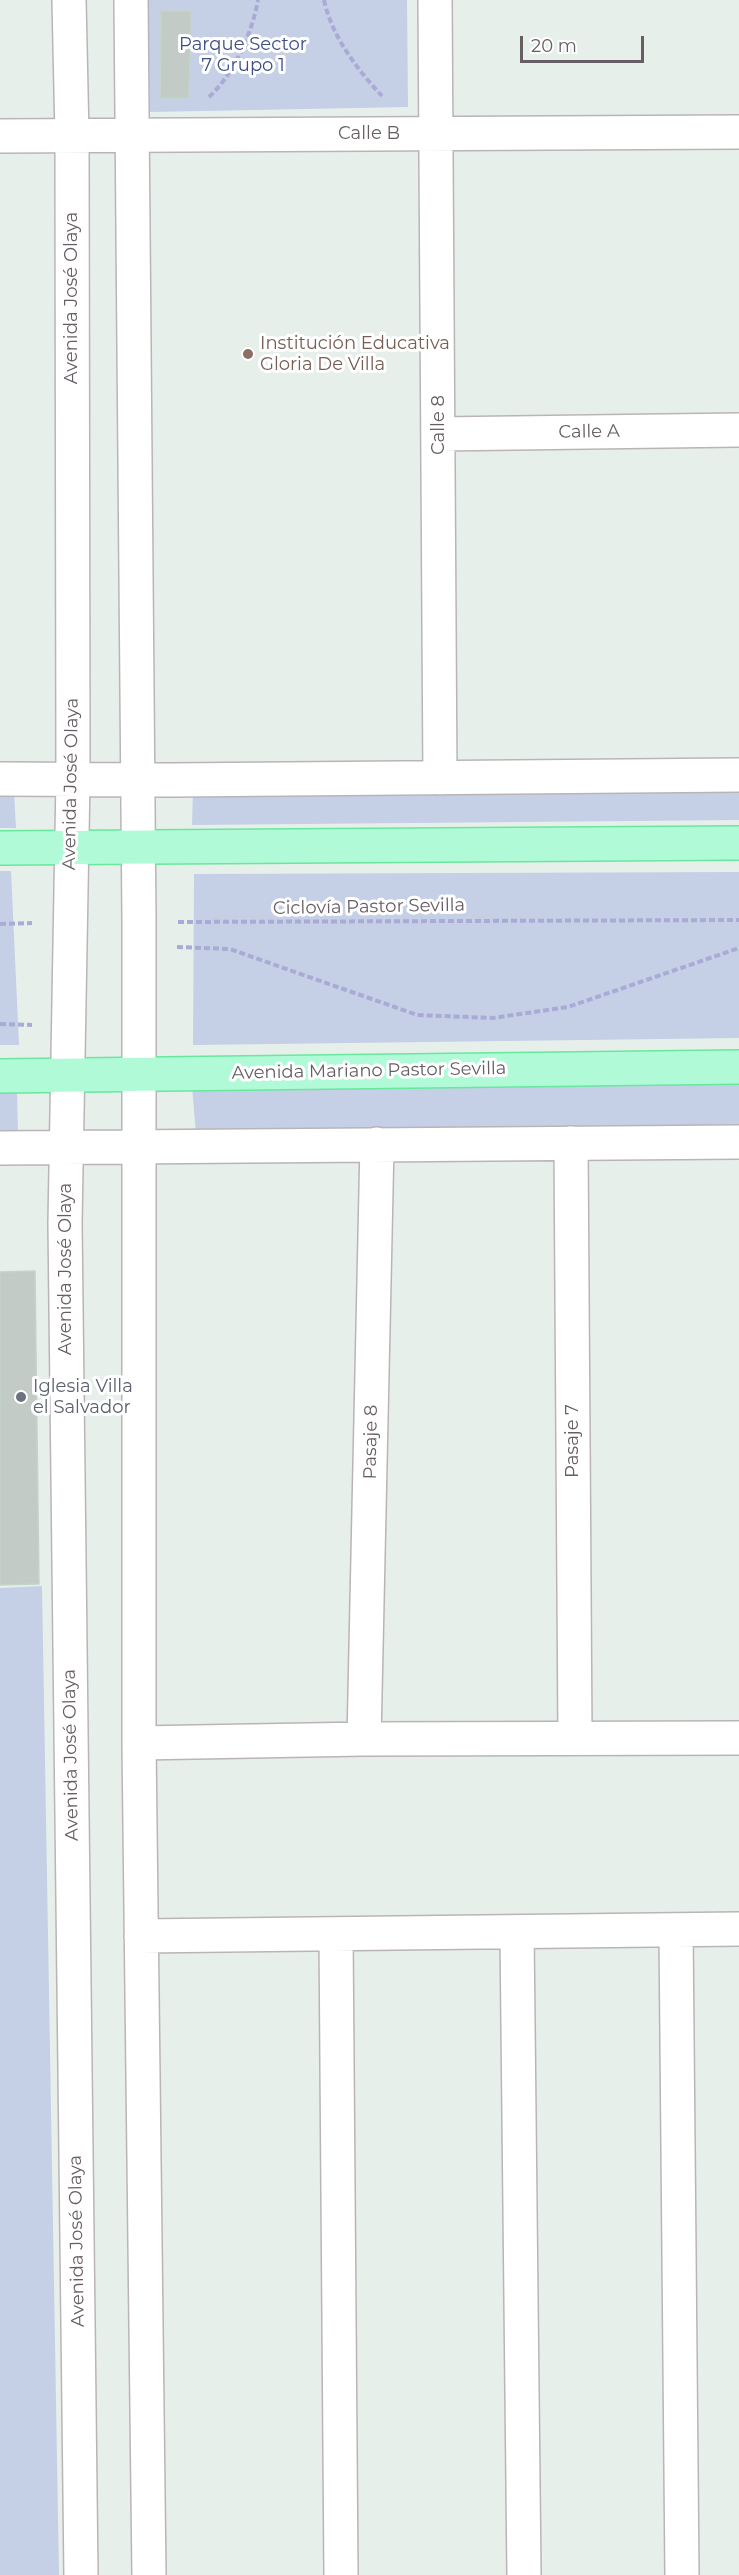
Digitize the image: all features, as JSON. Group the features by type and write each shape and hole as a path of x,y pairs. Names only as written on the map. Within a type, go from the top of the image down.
{"main road":[{"path":"0,848 739,843"},
{"name":"Avenida Mariano Pastor Sevilla","path":"0,1076 739,1067"}],"street":[{"name":"Avenida José Olaya","path":"69,0 72,136 73,778 66,1147 81,2575"},
{"path":"131,0 139,921 139,1743 149,2575"},
{"name":"Calle 8","path":"435,0 440,778"},
{"name":"Calle B","path":"0,136 739,132"},
{"name":"Calle A","path":"439,434 739,430"},
{"path":"0,779 739,775"},
{"path":"0,1148 138,1145 739,1142"},
{"name":"Pasaje 7","path":"571,1143 574,1738"},
{"name":"Pasaje 8","path":"364,1739 377,1144"},
{"path":"139,1743 364,1739 739,1738"},
{"path":"141,1936 739,1929"},
{"path":"676,1930 682,2575"},
{"path":"517,1932 524,2575"},
{"path":"336,1934 341,2575"}],"path":[{"path":"202,101 211,95 230,71 248,36 258,0"},
{"path":"324,0 343,45 365,78 384,98"},
{"name":"Ciclovía Pastor Sevilla","path":"139,921 739,920"},
{"path":"0,924 70,921"},
{"path":"172,946 230,950 417,1015 493,1018 568,1006 739,948"},
{"path":"0,1024 37,1025"}],"green space":[{"name":"Parque Sector 7 Grupo 1","path":"148,0 407,0 408,107 150,112"},
{"path":"739,784 739,820 192,825 193,788"},
{"path":"0,792 14,792 16,828 0,828"},
{"path":"0,871 11,871 19,1045 0,1045"},
{"path":"739,872 739,1038 193,1045 194,874"},
{"path":"739,1084 739,1127 196,1134 192,1086"},
{"path":"0,1090 17,1090 18,1134 0,1134"},
{"path":"42,1586 59,2575 0,2575 0,1588"}],"building":[{"path":"161,11 191,11 189,98 160,98"},
{"name":"Iglesia Villa el Salvador","path":"35,1271 39,1584 0,1585 0,1272"}],"place":[{"name":"Institución Educativa Gloria De Villa","path":"248,354"},
{"name":"Iglesia Villa el Salvador","path":"21,1397"}]}
